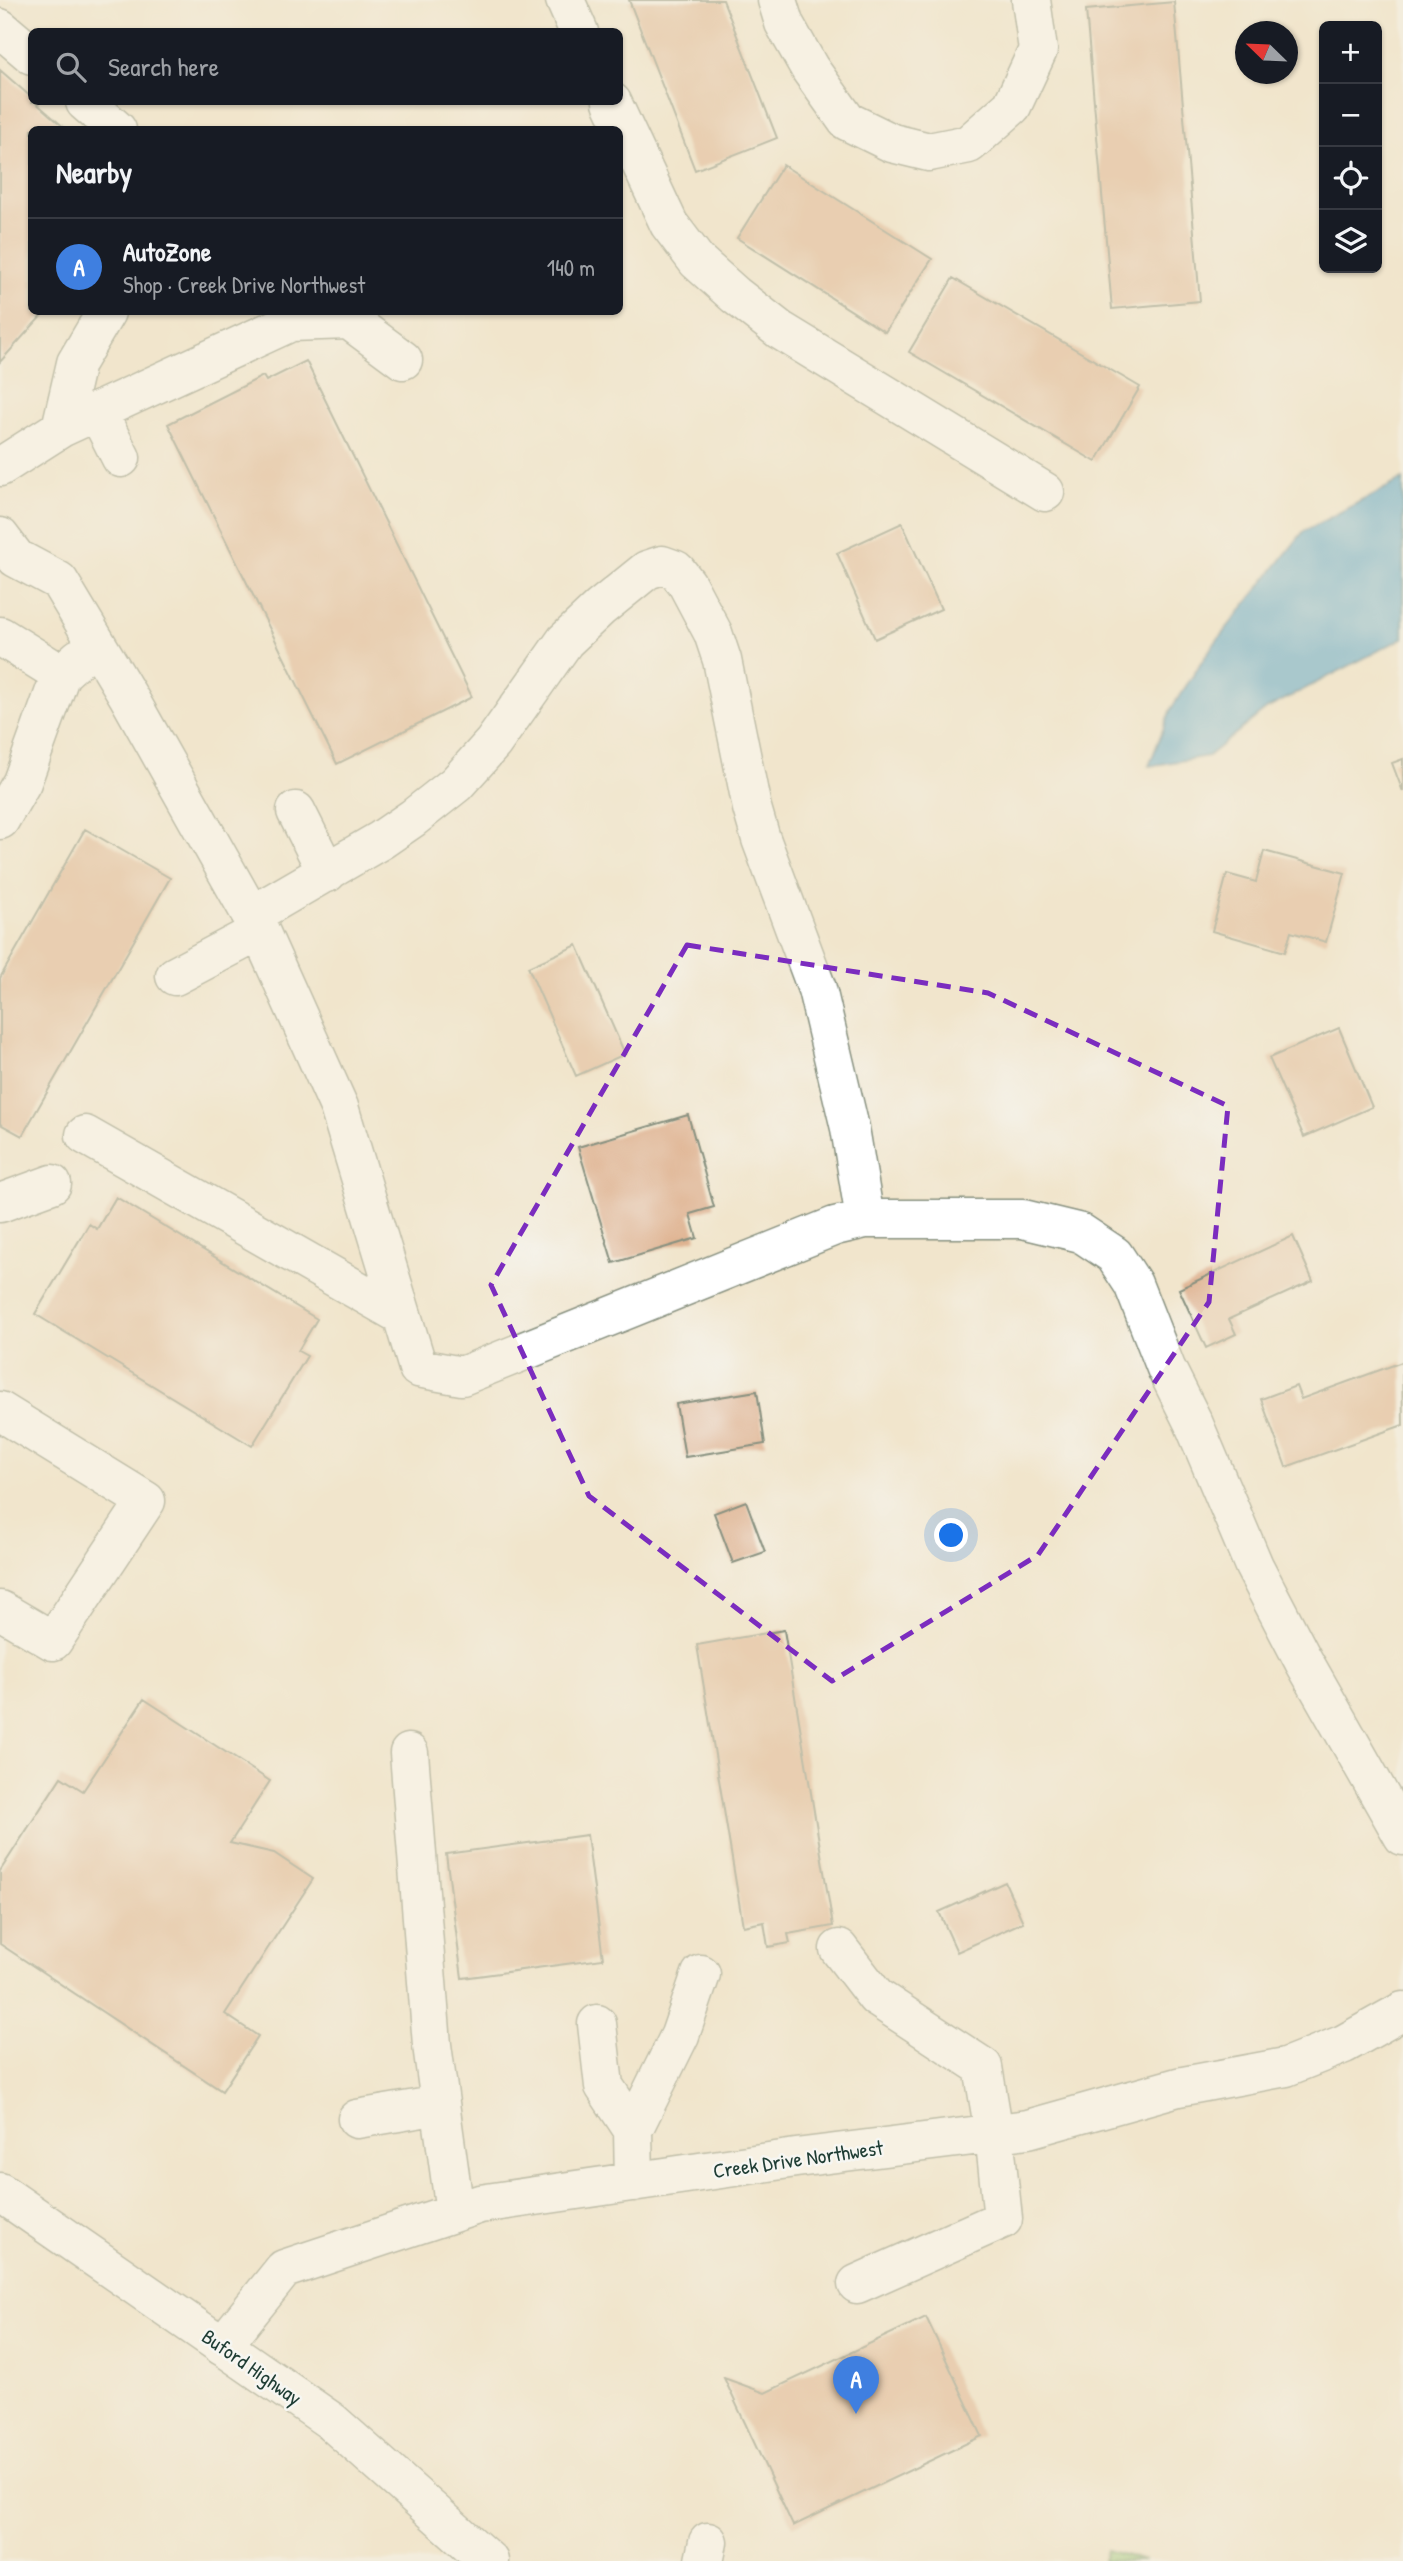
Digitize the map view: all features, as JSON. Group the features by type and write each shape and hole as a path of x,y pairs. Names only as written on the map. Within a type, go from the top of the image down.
{"street":[{"path":"565,0 577,28"},
{"path":"777,0 784,23 810,69 847,121 892,143 929,152 968,144 1012,106 1038,50 1031,0"},
{"path":"0,28 28,52"},
{"path":"88,105 112,126"},
{"path":"613,105 669,224 697,261 780,330 1045,492"},
{"path":"61,428 76,363 104,315"},
{"path":"0,467 61,428 291,322 349,320 402,360"},
{"path":"97,411 121,458"},
{"path":"0,537 16,558 59,582 256,923 339,1107 418,1368 462,1376 835,1226 866,1219 1023,1219 1081,1233 1114,1255 1133,1284 1166,1368 1193,1422 1254,1566 1303,1660 1403,1836"},
{"path":"175,976 414,818 456,783 493,743 565,641 647,570 662,565 676,569 713,633 722,660 755,818 817,989 850,1128 866,1219"},
{"path":"0,636 61,674"},
{"path":"0,820 22,782 61,674 96,643"},
{"path":"296,811 327,873"},
{"path":"85,1135 401,1315"},
{"path":"0,1203 52,1184"},
{"path":"0,1411 146,1501 53,1641 0,1611"},
{"path":"409,1753 432,2045 455,2212"},
{"path":"839,1949 876,1997 984,2067 1003,2219 857,2284"},
{"path":"634,2182 633,2130 680,2035 701,1974"},
{"name":"Creek Drive Northwest","path":"222,2346 284,2269 480,2204 1028,2129 1178,2087 1286,2067 1345,2044 1403,2011"},
{"path":"597,2024 604,2086 633,2130"},
{"path":"357,2119 440,2105"},
{"name":"Buford Highway","path":"0,2192 331,2421 489,2561"}],"highlighted area":[{"path":"687,945 988,993 1228,1106 1209,1302 1038,1555 832,1681 589,1496 491,1285"}],"green space":[{"path":"1106,2550 1144,2561 1103,2561"}],"water":[{"path":"1403,479 1403,638 1266,709 1208,756 1149,766 1171,709 1211,648 1304,531"}],"building":[{"path":"629,0 723,0 777,138 695,170"},
{"path":"1174,2 1200,301 1112,309 1086,10"},
{"path":"0,70 28,94 28,105 38,105 62,126 28,126 28,315 42,315 0,362"},
{"path":"783,165 932,259 885,332 737,238"},
{"path":"953,278 1140,387 1096,462 909,352"},
{"path":"306,361 472,697 337,764 168,424 263,376 266,381"},
{"path":"902,523 941,609 875,639 837,553"},
{"path":"1403,759 1403,792 1392,763"},
{"path":"85,829 170,878 22,1136 0,1124 0,978"},
{"path":"1264,851 1345,873 1326,942 1291,932 1285,952 1212,931 1227,874 1256,882"},
{"path":"577,945 625,1054 576,1076 528,967"},
{"path":"1339,1028 1372,1107 1304,1137 1269,1058"},
{"path":"688,1115 714,1207 690,1214 697,1238 613,1263 578,1147"},
{"path":"116,1197 317,1319 298,1351 307,1356 252,1446 35,1314 89,1224 97,1229"},
{"path":"1293,1236 1313,1281 1229,1319 1236,1334 1206,1348 1179,1289"},
{"path":"1402,1362 1403,1425 1286,1467 1261,1399 1296,1386 1301,1399"},
{"path":"757,1391 765,1444 685,1457 676,1404"},
{"path":"746,1501 765,1552 733,1563 714,1513"},
{"path":"784,1630 833,1926 788,1934 790,1943 768,1947 764,1922 743,1926 697,1645"},
{"path":"144,1699 270,1781 230,1843 274,1853 313,1879 225,2014 258,2036 222,2091 0,1944 0,1871 61,1777 83,1791"},
{"path":"587,1835 603,1959 462,1978 446,1854"},
{"path":"1005,1882 1023,1922 957,1952 939,1912"},
{"path":"926,2317 982,2436 793,2526 724,2378 765,2393"}],"place":[{"name":"AutoZone","path":"856,2414"}]}
